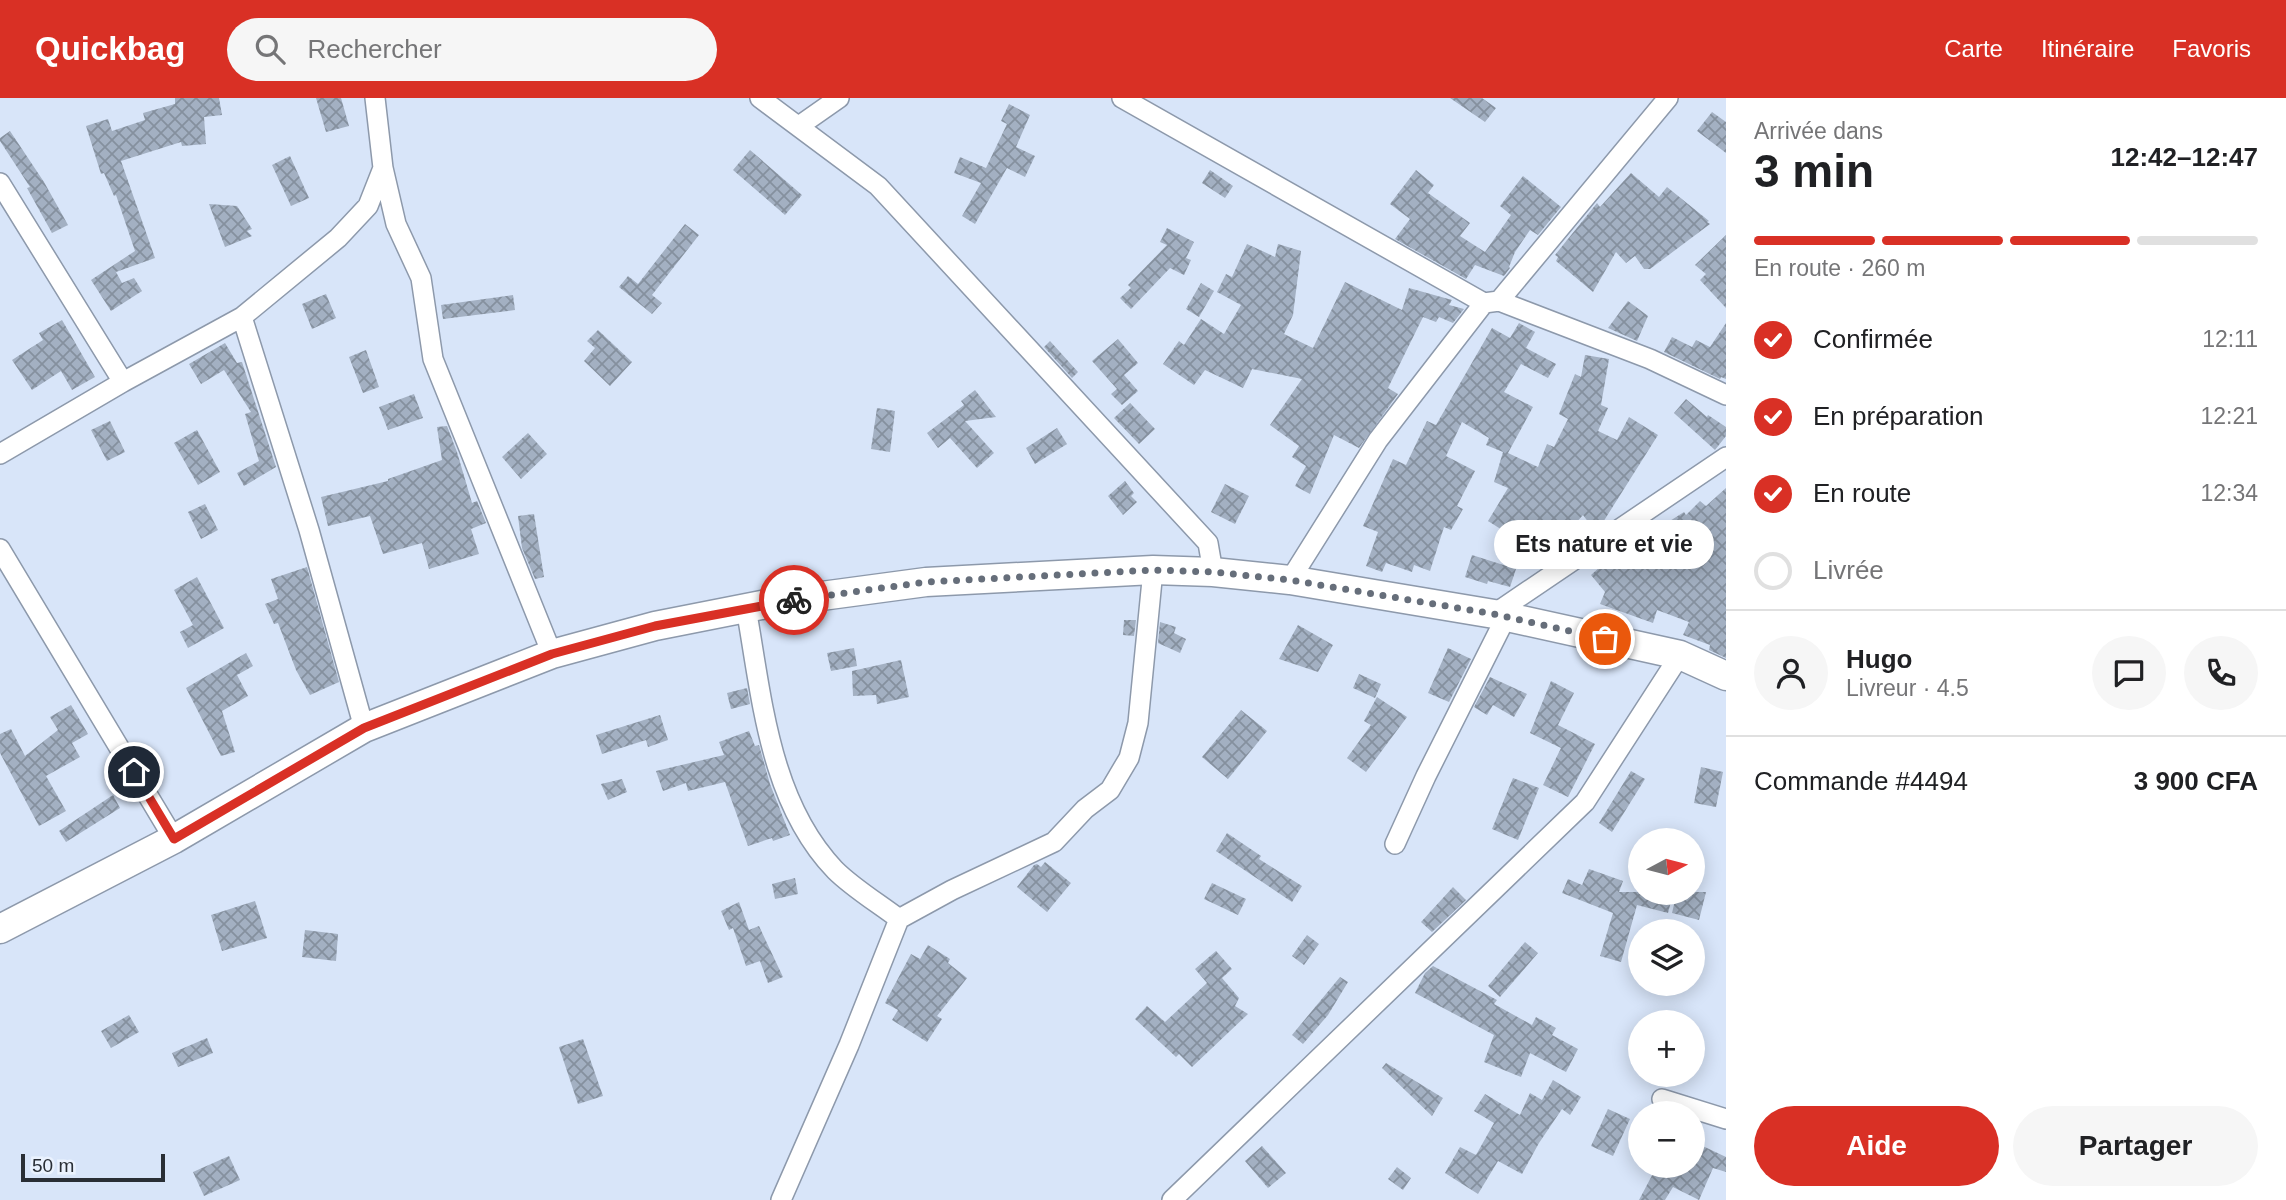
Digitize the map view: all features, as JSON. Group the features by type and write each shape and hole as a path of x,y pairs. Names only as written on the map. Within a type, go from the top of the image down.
{"highway":[{"path":"0,929 174,839 364,728 552,654 655,626 746,608 926,582 1153,570 1213,572 1290,580 1500,615 1679,655 1726,676"}],"street":[{"path":"375,98 383,168 396,224 421,278 433,359 552,654"},
{"path":"760,98 878,186 1208,543 1213,572"},
{"path":"799,126 839,98"},
{"path":"1122,98 1491,302 1650,359 1726,395"},
{"path":"1290,580 1378,440 1491,302 1668,98"},
{"path":"0,454 242,317 345,230 368,206 383,168"},
{"path":"0,183 123,382"},
{"path":"242,317 309,530 364,728"},
{"path":"1395,844 1500,615 1726,457"},
{"path":"0,549 174,839"},
{"path":"781,1200 849,1045 899,919 952,890 1054,842 1085,809 1110,790 1129,758 1138,723 1153,570"},
{"path":"746,608 771,749 802,828 835,870 899,919"},
{"path":"1172,1200 1585,802 1679,655"},
{"path":"1662,1099 1726,1119"}],"building":[{"path":"175,98 219,98 222,115 204,117 206,144 182,146 181,142 121,161 155,258 116,272 122,283 134,278 142,291 111,311 91,280 135,251 116,195 114,196 104,173 101,174 86,126 108,119 112,131 145,120 143,113 175,104"},
{"path":"316,98 341,98 349,126 326,132"},
{"path":"1450,98 1482,98 1496,108 1485,122"},
{"path":"1009,104 1030,115 1016,147 1035,156 1025,177 1007,168 975,224 962,216 981,183 954,173 960,157 986,168 1007,124 1001,121"},
{"path":"1712,112 1726,122 1726,153 1697,131"},
{"path":"10,131 44,182 68,225 52,233 27,188 30,187 0,141 0,138"},
{"path":"750,150 802,195 785,215 733,170"},
{"path":"290,156 309,198 291,206 272,165"},
{"path":"1210,170 1233,186 1225,198 1202,183"},
{"path":"1416,170 1434,185 1428,193 1470,223 1460,236 1485,252 1511,215 1500,206 1523,176 1561,207 1538,235 1530,230 1515,252 1510,268 1504,276 1475,265 1466,279 1395,239 1410,219 1390,204"},
{"path":"1631,173 1659,197 1667,187 1710,224 1650,269 1644,269 1635,256 1626,263 1616,252 1593,292 1556,261 1558,257 1555,255 1597,203 1600,207"},
{"path":"209,204 237,206 252,229 247,231 252,236 225,247"},
{"path":"685,224 699,235 652,295 662,303 652,314 619,287 628,276 638,284"},
{"path":"1167,228 1194,242 1186,258 1191,260 1184,275 1170,268 1131,309 1120,298 1131,288 1128,285 1167,245 1160,242"},
{"path":"1726,235 1726,308 1700,280 1706,274 1695,265"},
{"path":"1247,244 1275,257 1278,244 1301,251 1293,315 1284,334 1313,348 1345,282 1402,310 1409,288 1452,300 1449,305 1464,309 1453,323 1439,317 1436,322 1423,317 1388,388 1398,394 1359,448 1334,435 1310,494 1295,486 1306,466 1292,457 1299,446 1270,425 1302,379 1252,369 1243,388 1205,370 1194,385 1163,364 1179,341 1184,345 1201,319 1224,334 1241,305 1217,292 1226,274 1232,277"},
{"path":"1201,283 1214,291 1199,317 1186,309"},
{"path":"326,294 336,318 312,329 302,304"},
{"path":"513,295 515,310 443,319 441,305"},
{"path":"1628,301 1648,316 1637,341 1608,328"},
{"path":"62,320 95,377 72,390 61,371 32,390 12,360 43,340 39,333"},
{"path":"1519,323 1535,332 1526,348 1556,364 1548,378 1521,364 1504,392 1533,407 1508,453 1538,467 1547,444 1554,447 1568,419 1559,414 1575,374 1581,377 1585,355 1609,359 1601,405 1608,408 1598,431 1617,440 1629,417 1658,435 1600,527 1595,531 1583,515 1555,546 1551,543 1542,555 1488,521 1508,488 1494,482 1503,452 1486,445 1489,438 1462,422 1446,456 1475,471 1457,506 1463,509 1451,530 1444,527 1430,571 1414,565 1412,572 1386,563 1382,572 1366,566 1378,532 1363,526 1393,459 1406,465 1427,421 1436,425 1492,328 1510,338"},
{"path":"1726,323 1726,379 1720,379 1664,352 1672,337 1692,347 1696,340 1710,347"},
{"path":"598,330 632,362 610,386 584,361 595,348 587,341"},
{"path":"1118,339 1138,363 1124,375 1138,391 1122,405 1111,394 1117,389 1092,361"},
{"path":"1050,341 1078,372 1072,378 1044,347"},
{"path":"225,343 237,363 242,362 276,467 244,486 237,473 259,461 245,414 251,412 224,370 201,384 189,364"},
{"path":"366,350 379,387 363,393 349,357"},
{"path":"975,390 996,417 965,421 994,453 977,468 950,438 938,448 927,433 964,405 961,401"},
{"path":"414,394 423,418 388,430 379,407"},
{"path":"1686,399 1707,417 1708,415 1726,427 1726,436 1715,450 1674,413"},
{"path":"1130,403 1155,429 1139,444 1114,418"},
{"path":"877,408 895,411 890,452 871,449"},
{"path":"110,421 125,452 107,461 91,430"},
{"path":"447,426 472,503 477,501 486,523 471,529 479,554 429,569 422,543 383,554 370,516 328,526 321,497 388,481 442,460 437,427"},
{"path":"1057,428 1067,444 1035,464 1026,448"},
{"path":"197,430 220,472 198,485 174,443"},
{"path":"528,433 547,454 521,479 502,457"},
{"path":"1125,481 1134,493 1131,496 1137,502 1123,515 1108,496"},
{"path":"1225,484 1249,496 1235,524 1211,512"},
{"path":"1726,488 1726,658 1709,650 1710,645 1683,635 1689,622 1657,610 1653,623 1600,604 1605,592 1591,575 1619,550 1621,552 1684,512 1686,515 1700,501 1706,506"},
{"path":"205,504 218,530 201,539 188,512"},
{"path":"534,514 544,577 535,579 522,548 518,516"},
{"path":"1472,555 1516,569 1510,587 1465,577"},
{"path":"307,567 339,682 310,695 296,670 278,623 274,624 265,604 278,599 271,579"},
{"path":"197,577 224,628 188,648 180,632 193,625 174,590"},
{"path":"1124,620 1136,620 1134,636 1123,635"},
{"path":"1160,622 1176,627 1174,633 1186,639 1180,653 1158,643"},
{"path":"1298,625 1333,645 1318,672 1279,659"},
{"path":"854,648 857,666 831,671 827,653"},
{"path":"1448,648 1471,659 1449,702 1428,693"},
{"path":"246,653 253,666 237,675 248,696 222,711 235,752 221,756 186,688"},
{"path":"901,660 909,697 877,704 876,695 853,696 852,671"},
{"path":"1359,674 1381,684 1375,698 1353,688"},
{"path":"1490,677 1527,694 1514,717 1493,705 1487,715 1474,707"},
{"path":"1551,681 1574,693 1558,725 1595,744 1568,797 1543,785 1561,748 1530,733"},
{"path":"747,688 750,704 731,709 727,693"},
{"path":"1377,697 1407,717 1366,772 1347,758 1371,725 1364,721"},
{"path":"71,705 88,734 72,743 80,757 46,776 66,811 39,826 0,753 0,734 11,729 25,756 58,730 50,717"},
{"path":"1241,710 1267,731 1228,779 1202,757"},
{"path":"660,715 668,740 648,747 646,740 602,754 596,735"},
{"path":"749,731 755,746 759,745 770,784 790,835 748,846 725,782 688,791 686,783 663,791 656,771 724,755 719,742"},
{"path":"1701,767 1723,772 1716,807 1694,803"},
{"path":"1631,771 1645,779 1612,832 1599,823"},
{"path":"1513,778 1539,788 1518,840 1492,829"},
{"path":"622,779 627,792 608,800 601,784"},
{"path":"113,795 120,808 66,842 59,831"},
{"path":"1227,833 1261,856 1259,859 1302,886 1292,902 1216,851"},
{"path":"1045,862 1071,883 1047,912 1017,887 1034,865 1041,867"},
{"path":"1589,869 1623,881 1619,892 1628,892 1628,905 1637,905 1633,919 1628,919 1628,937 1621,962 1600,956 1613,913 1562,893 1568,879 1582,885"},
{"path":"795,878 798,894 775,899 772,884"},
{"path":"1212,883 1246,899 1238,915 1204,899"},
{"path":"1453,887 1466,900 1432,932 1421,922"},
{"path":"255,901 267,938 222,951 211,915"},
{"path":"739,902 749,930 759,926 783,977 768,983 760,961 746,966 733,928 729,930 721,911"},
{"path":"1637,905 1670,905 1668,913"},
{"path":"1674,905 1703,905 1699,919 1672,913"},
{"path":"305,930 338,934 336,961 302,957"},
{"path":"1307,935 1319,944 1304,965 1292,956"},
{"path":"1525,942 1538,953 1500,997 1488,986"},
{"path":"928,945 950,959 948,963 967,978 937,1016 942,1019 927,1042 892,1020 898,1010 885,1003 911,954 920,959"},
{"path":"1216,951 1232,969 1222,978 1239,998 1235,1006 1248,1014 1192,1067 1179,1054 1176,1057 1135,1019 1147,1006 1165,1022 1207,983 1195,969"},
{"path":"1433,966 1497,1000 1494,1004 1532,1025 1536,1017 1556,1028 1552,1035 1578,1049 1566,1072 1530,1053 1521,1077 1484,1062 1494,1035 1415,993 1425,973"},
{"path":"1340,977 1348,982 1328,1015 1303,1044 1292,1035"},
{"path":"129,1015 139,1032 111,1048 101,1031"},
{"path":"207,1038 213,1053 178,1067 172,1053"},
{"path":"583,1039 603,1096 578,1104 559,1047"},
{"path":"1386,1063 1443,1098 1432,1116 1382,1068"},
{"path":"1553,1080 1581,1097 1570,1115 1562,1109 1522,1174 1498,1161 1478,1194 1445,1173 1460,1147 1476,1155 1494,1123 1474,1111 1485,1094 1520,1115 1530,1093 1542,1100"},
{"path":"1608,1109 1628,1118 1613,1156 1591,1146"},
{"path":"1262,1146 1286,1173 1268,1188 1245,1161"},
{"path":"1705,1147 1726,1157 1726,1172 1713,1168 1699,1200 1673,1187 1665,1200 1639,1200 1651,1178 1705,1178"},
{"path":"229,1156 240,1180 204,1196 193,1172"},
{"path":"1397,1167 1411,1178 1403,1190 1388,1179"}],"way so far":[{"path":"794,600 926,582 1153,570 1213,572 1290,580 1494,614 1605,639"}],"place":[{"name":"Ets nature et vie","path":"1605,639"}],"route":[{"path":"134,772 174,839 364,728 552,654 655,626 794,600"}]}
